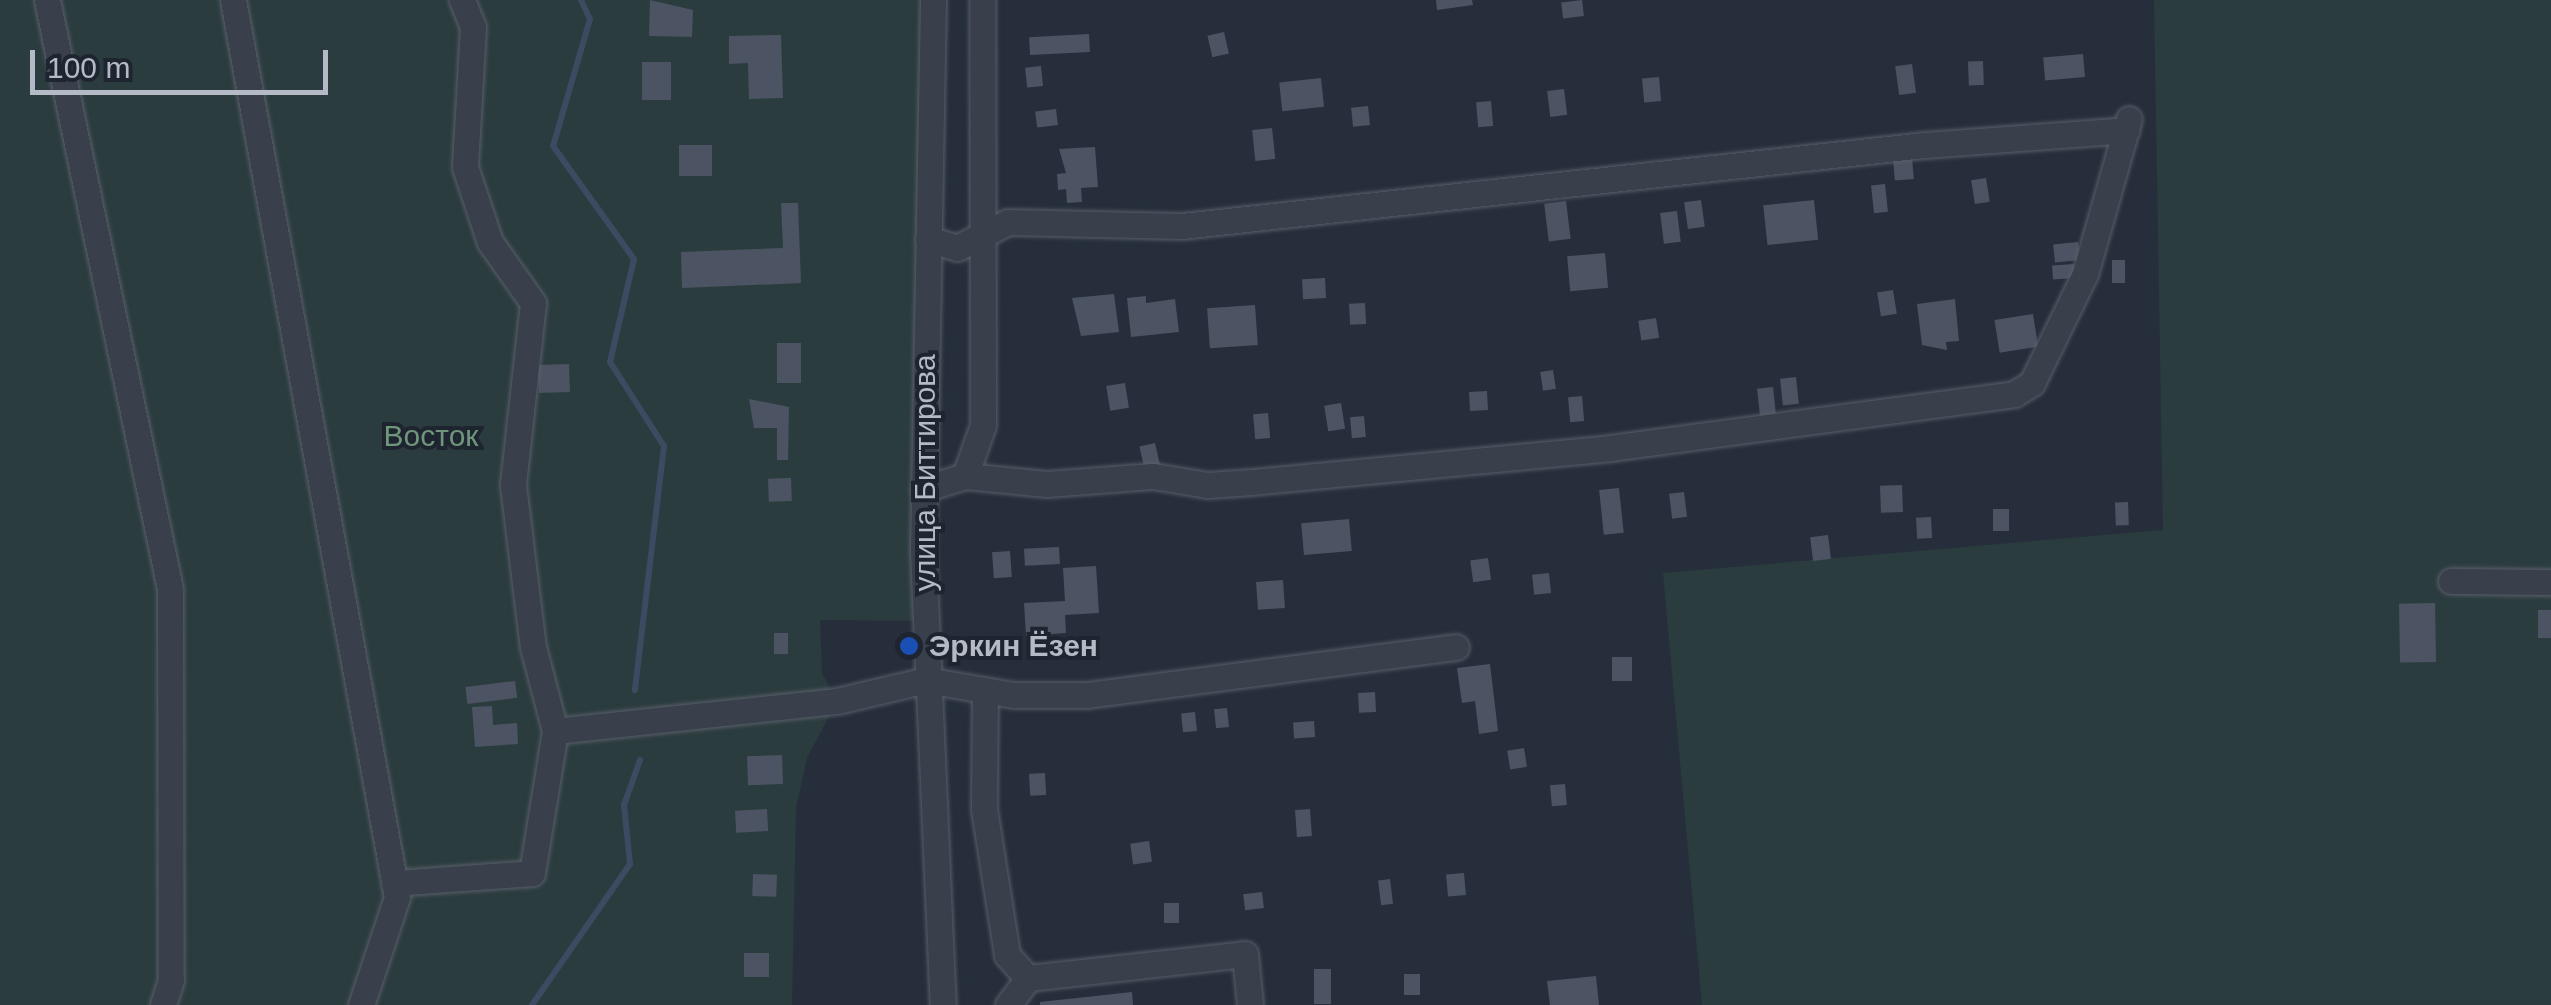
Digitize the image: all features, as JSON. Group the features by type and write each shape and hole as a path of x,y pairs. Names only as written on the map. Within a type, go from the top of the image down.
{"street":[{"path":"47,0 170,589 171,980 163,1005"},
{"path":"232,0 397,897 361,1005"},
{"path":"394,883 532,873 555,731 533,647 513,486 533,303 490,242 465,167 474,27 462,0"},
{"name":"улица Биттирова","path":"933,0 923,489 926,680 943,1005"},
{"path":"965,476 983,426 977,243 982,0"},
{"path":"923,489 965,476 1238,483 1610,448 2014,394 2032,383 2085,274 2128,125 1182,226 1008,222 977,243 957,248 928,239"},
{"path":"2451,581 2551,582"},
{"path":"555,731 837,701 926,680 985,690 1087,695 1456,648"},
{"path":"985,690 984,809 999,926 1008,955 1028,978"},
{"path":"1008,1005 1028,978 1246,954 1250,1005"}],"green space":[{"name":"Восток","path":"0,0 933,0 925,621 820,620 822,673 837,701 807,758 796,808 792,1005 0,1005"},
{"path":"2154,0 2551,0 2551,1005 1702,1005 1663,573 2163,530"}],"building":[{"path":"650,0 693,10 692,37 649,36"},
{"path":"1436,0 1472,0 1473,5 1437,10"},
{"path":"1582,0 1584,16 1563,18 1561,3"},
{"path":"1224,32 1229,53 1212,57 1207,36"},
{"path":"1089,34 1090,52 1030,55 1029,37"},
{"path":"781,35 783,98 749,99 748,63 729,64 729,36"},
{"path":"2083,54 2085,77 2045,80 2043,57"},
{"path":"1983,61 1984,85 1969,86 1968,62"},
{"path":"642,62 671,62 671,100 642,100"},
{"path":"1912,64 1916,93 1899,95 1895,66"},
{"path":"1041,66 1043,86 1027,88 1025,68"},
{"path":"1659,77 1661,101 1644,102 1642,78"},
{"path":"1321,78 1324,107 1282,111 1279,82"},
{"path":"1564,89 1567,115 1550,117 1547,91"},
{"path":"1491,101 1493,126 1478,127 1476,102"},
{"path":"1368,106 1370,125 1353,127 1351,108"},
{"path":"1056,109 1058,125 1037,127 1035,112"},
{"path":"1272,128 1275,159 1255,161 1252,130"},
{"path":"679,145 712,145 712,176 679,176"},
{"path":"1095,147 1098,187 1081,188 1082,202 1067,203 1066,189 1058,190 1057,174 1066,173 1059,149"},
{"path":"1912,158 1914,179 1895,181 1893,160"},
{"path":"1986,178 1990,202 1975,204 1971,180"},
{"path":"1885,184 1888,212 1874,213 1871,185"},
{"path":"1701,200 1705,227 1688,229 1684,202"},
{"path":"1814,200 1818,240 1767,245 1763,205"},
{"path":"1566,201 1571,239 1549,241 1544,204"},
{"path":"781,203 798,203 801,283 682,288 681,252 783,248"},
{"path":"1677,211 1681,242 1664,244 1660,213"},
{"path":"2078,242 2080,260 2055,263 2053,245"},
{"path":"1605,253 1608,288 1570,291 1567,256"},
{"path":"2112,260 2125,260 2125,283 2112,283"},
{"path":"2074,264 2075,278 2053,280 2052,266"},
{"path":"1325,278 1326,298 1303,299 1302,279"},
{"path":"1893,290 1897,314 1881,316 1877,293"},
{"path":"1114,294 1119,332 1081,336 1072,298"},
{"path":"1146,296 1146,303 1175,299 1179,332 1131,337 1127,298"},
{"path":"1955,299 1959,341 1946,342 1947,350 1922,345 1917,304"},
{"path":"1365,303 1366,324 1350,325 1349,304"},
{"path":"1255,305 1258,345 1210,348 1207,308"},
{"path":"2033,314 2038,347 2000,353 1994,320"},
{"path":"1656,318 1659,338 1641,341 1638,321"},
{"path":"777,343 801,343 801,383 777,383"},
{"path":"569,364 570,392 539,393 538,365"},
{"path":"1553,370 1556,389 1543,391 1540,372"},
{"path":"1796,377 1799,404 1783,406 1780,379"},
{"path":"1125,383 1129,408 1110,411 1106,386"},
{"path":"1773,387 1776,414 1760,416 1757,389"},
{"path":"1487,391 1488,410 1470,411 1469,392"},
{"path":"1582,396 1584,421 1570,422 1568,397"},
{"path":"749,399 789,407 788,460 777,460 777,428 754,428"},
{"path":"1341,403 1345,429 1328,431 1324,406"},
{"path":"1268,413 1270,438 1255,439 1253,414"},
{"path":"1364,416 1366,437 1352,438 1350,417"},
{"path":"1155,443 1160,464 1144,468 1139,447"},
{"path":"791,478 792,501 769,502 768,479"},
{"path":"1902,485 1903,512 1881,513 1880,486"},
{"path":"1619,488 1624,533 1604,535 1599,490"},
{"path":"1684,492 1687,517 1672,519 1669,494"},
{"path":"2115,502 2128,502 2129,525 2116,525"},
{"path":"1993,509 2009,509 2009,531 1993,531"},
{"path":"1931,517 1932,538 1917,539 1916,518"},
{"path":"1349,519 1352,551 1304,555 1301,523"},
{"path":"1828,535 1831,559 1813,561 1810,537"},
{"path":"1059,547 1060,564 1025,566 1024,549"},
{"path":"1010,551 1012,577 994,578 992,552"},
{"path":"1488,558 1491,580 1473,582 1470,561"},
{"path":"1096,566 1099,613 1065,615 1066,633 1026,636 1024,603 1065,601 1063,568"},
{"path":"1549,573 1551,593 1534,595 1532,575"},
{"path":"1283,580 1285,608 1258,610 1256,582"},
{"path":"2435,603 2436,662 2400,663 2399,604"},
{"path":"2538,610 2551,610 2551,638 2538,638"},
{"path":"774,633 788,633 788,654 774,654"},
{"path":"1612,657 1632,657 1632,681 1612,681"},
{"path":"1490,664 1498,731 1479,734 1475,701 1462,703 1457,668"},
{"path":"515,681 517,698 467,704 465,687"},
{"path":"1375,692 1376,712 1359,713 1358,693"},
{"path":"492,706 493,725 517,723 518,744 475,747 472,707"},
{"path":"1227,708 1229,727 1216,728 1214,709"},
{"path":"1195,712 1197,731 1183,732 1181,713"},
{"path":"1314,721 1315,737 1294,738 1293,722"},
{"path":"1524,748 1527,767 1510,769 1507,751"},
{"path":"782,755 783,784 748,785 747,756"},
{"path":"1045,773 1046,795 1030,796 1029,774"},
{"path":"1565,784 1567,805 1552,806 1550,785"},
{"path":"767,809 768,831 736,833 735,811"},
{"path":"1310,809 1312,836 1297,837 1295,810"},
{"path":"1149,841 1152,862 1133,864 1130,844"},
{"path":"1464,873 1466,895 1448,896 1446,875"},
{"path":"753,874 777,875 776,897 752,896"},
{"path":"1390,879 1393,904 1381,905 1378,880"},
{"path":"1262,892 1264,908 1245,910 1243,894"},
{"path":"1164,903 1179,903 1179,923 1164,923"},
{"path":"744,953 769,953 769,977 744,977"},
{"path":"1314,969 1331,969 1331,1004 1314,1004"},
{"path":"1404,974 1420,974 1420,995 1404,995"},
{"path":"1596,976 1599,1005 1550,1005 1547,981"},
{"path":"1132,992 1133,1005 1040,1005 1040,1002"}],"waterway":[{"path":"581,0 590,19 553,146 634,259 610,362 664,446 635,690"},
{"path":"532,1005 630,864 624,805 640,760"}],"place":[{"name":"Эркин Ёзен","path":"909,646"}]}
